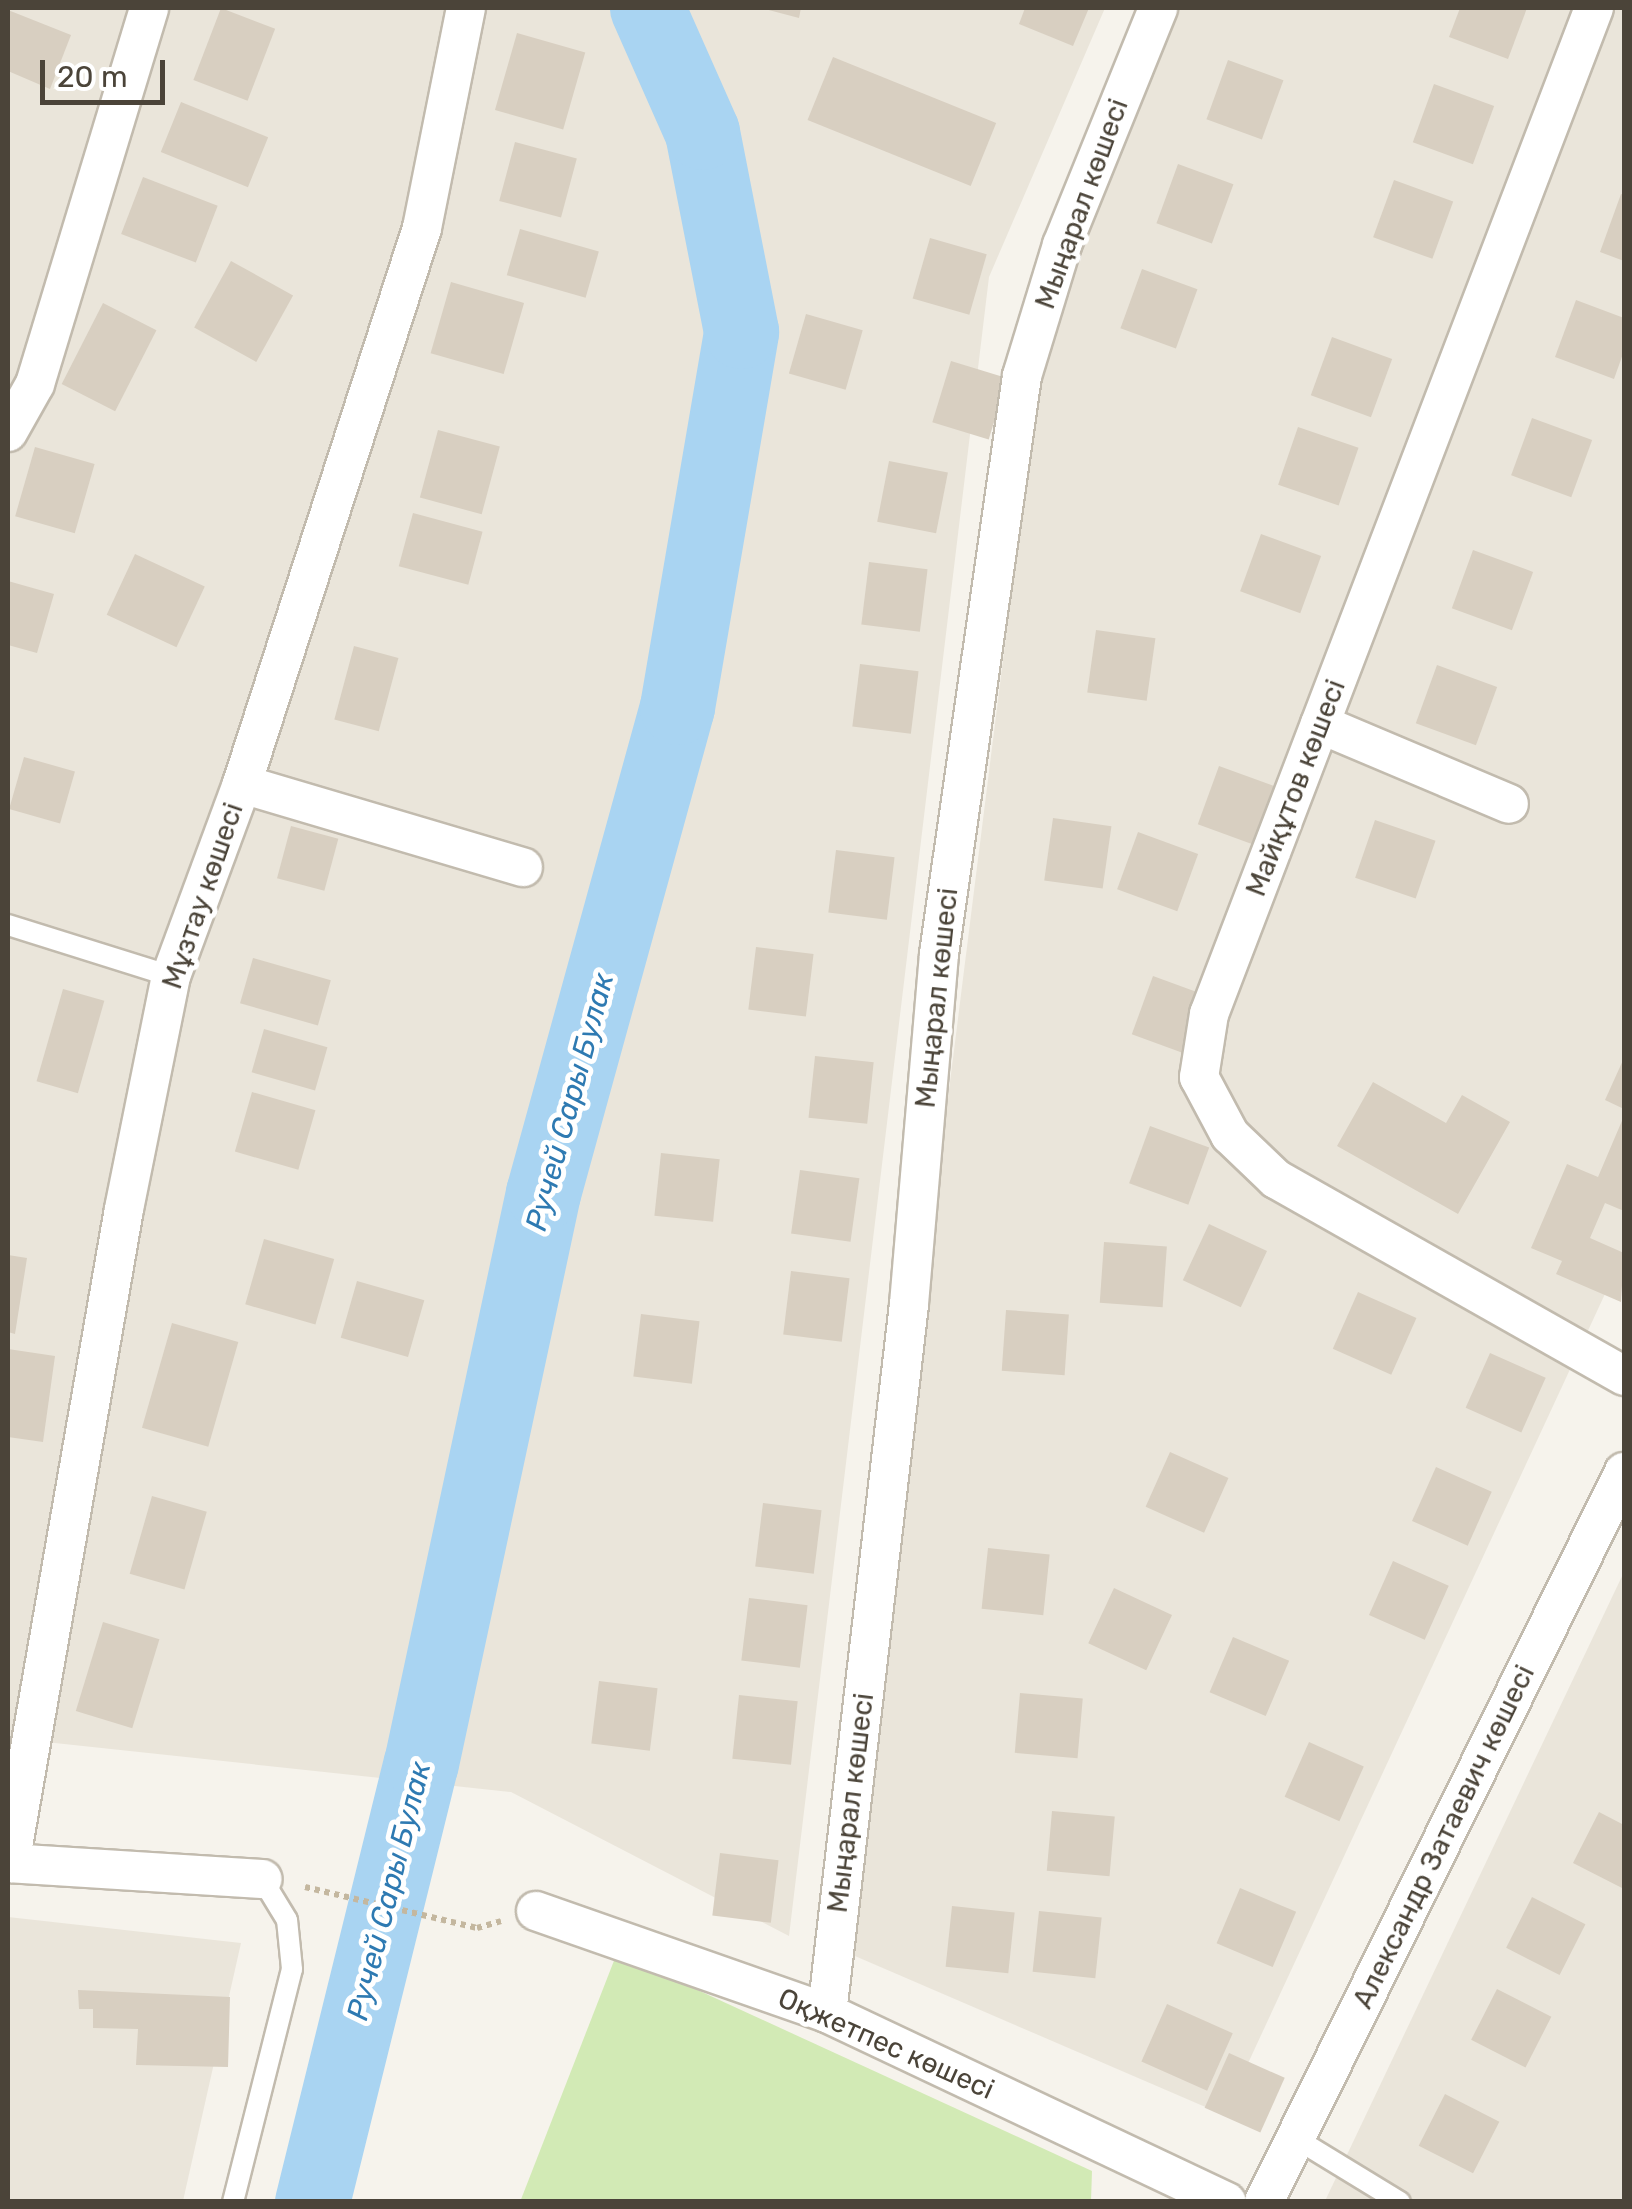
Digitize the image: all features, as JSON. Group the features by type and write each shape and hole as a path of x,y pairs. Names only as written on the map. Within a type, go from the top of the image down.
{"street":[{"path":"8,432 21,380 149,8"},
{"name":"Мұзтау көшесі","path":"9,1863 124,1209 172,976 242,784 422,228 466,8"},
{"name":"Мыңарал көшесі","path":"827,2013 909,1304 939,954 1022,376 1062,244 1158,8"},
{"name":"Майқұтов көшесі","path":"1594,8 1210,1014 1199,1077 1212,1110 1276,1179 1624,1376"},
{"path":"1320,724 1509,804"},
{"path":"242,784 523,867"},
{"name":"Александр Затаевич көшесі","path":"1264,2202 1624,1472"},
{"path":"9,1863 262,1879"},
{"name":"Оқжетпес көшесі","path":"536,1911 827,2013 1226,2202"}],"lane":[{"path":"8,925 172,976"},
{"path":"233,2202 292,1968 287,1920 262,1879"},
{"path":"1295,2138 1400,2202"}],"path":[{"path":"332,1892 396,1911 477,1928 536,1911"}],"shaded area":[{"path":"8,8 1105,8 989,277 789,1936 511,1792 8,1738"},
{"path":"1175,8 1624,8 1624,1253 1224,2115 841,1950 1050,286"},
{"path":"1624,1572 1624,2201 1325,2201"},
{"path":"8,1917 241,1943 183,2201 8,2202"}],"green space":[{"path":"617,1953 1092,2171 1091,2201 520,2202"}],"building":[{"path":"221,8 275,29 248,101 193,80"},
{"path":"761,8 801,8 799,18"},
{"path":"1025,8 1089,8 1073,46 1019,24"},
{"path":"1460,8 1527,8 1508,59 1449,37"},
{"path":"8,10 71,35 50,89 8,71"},
{"path":"517,33 585,53 563,129 495,110"},
{"path":"833,57 996,123 971,186 808,120"},
{"path":"1228,60 1283,80 1262,139 1206,119"},
{"path":"1434,84 1494,106 1473,164 1413,142"},
{"path":"181,102 268,137 248,187 161,152"},
{"path":"515,142 577,159 561,217 499,201"},
{"path":"1178,164 1233,184 1212,243 1156,223"},
{"path":"143,177 218,206 196,263 121,234"},
{"path":"1394,180 1453,202 1432,259 1373,237"},
{"path":"1621,194 1624,195 1624,261 1600,252"},
{"path":"520,229 599,252 586,298 507,275"},
{"path":"930,238 987,254 969,315 913,299"},
{"path":"231,261 293,295 256,362 194,327"},
{"path":"1142,269 1197,289 1176,348 1120,328"},
{"path":"451,282 524,303 504,374 431,353"},
{"path":"1576,300 1624,318 1624,351 1614,379 1555,357"},
{"path":"103,303 156,330 115,411 62,384"},
{"path":"806,314 863,330 846,390 789,374"},
{"path":"1332,337 1392,359 1371,417 1311,395"},
{"path":"951,361 1007,378 989,439 932,422"},
{"path":"1532,418 1592,440 1571,497 1511,475"},
{"path":"1298,427 1359,448 1339,506 1278,485"},
{"path":"438,430 500,447 482,514 420,498"},
{"path":"35,447 95,464 75,533 15,516"},
{"path":"889,461 948,472 936,533 877,522"},
{"path":"413,513 483,532 468,585 399,566"},
{"path":"1261,534 1321,556 1300,613 1240,591"},
{"path":"1473,550 1533,572 1512,630 1452,608"},
{"path":"135,554 205,587 176,647 107,615"},
{"path":"869,562 928,569 920,632 861,625"},
{"path":"8,581 54,594 37,653 8,645"},
{"path":"1096,630 1155,638 1147,701 1087,692"},
{"path":"354,646 398,658 379,731 334,719"},
{"path":"860,664 919,671 911,734 852,727"},
{"path":"1437,665 1497,687 1476,745 1416,723"},
{"path":"24,757 75,772 60,824 9,809"},
{"path":"1219,766 1279,788 1258,846 1198,824"},
{"path":"1053,818 1111,826 1103,889 1044,880"},
{"path":"1375,820 1436,841 1416,899 1355,878"},
{"path":"291,826 338,839 324,891 277,878"},
{"path":"1138,832 1198,854 1177,911 1117,889"},
{"path":"836,850 895,857 887,920 828,913"},
{"path":"756,947 814,954 806,1017 748,1010"},
{"path":"253,958 331,980 318,1026 240,1003"},
{"path":"1153,976 1213,998 1192,1056 1132,1034"},
{"path":"63,989 104,1001 78,1093 37,1081"},
{"path":"264,1029 327,1047 315,1090 252,1072"},
{"path":"815,1056 874,1062 867,1124 809,1118"},
{"path":"1624,1058 1624,1109 1605,1100"},
{"path":"1373,1082 1446,1123 1462,1095 1510,1122 1458,1214 1337,1146"},
{"path":"252,1092 315,1110 298,1170 235,1152"},
{"path":"1624,1116 1624,1211 1605,1203 1590,1238 1624,1253 1621,1302 1556,1274 1562,1261 1531,1248 1567,1164 1598,1177"},
{"path":"1150,1126 1209,1148 1188,1205 1129,1183"},
{"path":"661,1153 720,1159 713,1222 654,1216"},
{"path":"800,1170 859,1178 851,1242 791,1233"},
{"path":"1209,1224 1267,1251 1241,1307 1183,1280"},
{"path":"264,1239 334,1259 315,1324 245,1304"},
{"path":"1104,1242 1167,1246 1163,1307 1100,1303"},
{"path":"8,1255 27,1258 15,1334 8,1332"},
{"path":"791,1271 850,1278 842,1342 783,1335"},
{"path":"357,1281 424,1300 408,1357 341,1338"},
{"path":"1358,1292 1416,1318 1391,1375 1333,1349"},
{"path":"1006,1310 1069,1314 1065,1375 1002,1371"},
{"path":"641,1314 700,1321 692,1384 633,1377"},
{"path":"172,1323 238,1342 208,1447 142,1428"},
{"path":"8,1349 55,1356 43,1442 8,1437"},
{"path":"1490,1353 1546,1378 1521,1433 1466,1408"},
{"path":"1170,1452 1228,1478 1204,1533 1146,1507"},
{"path":"1436,1467 1492,1492 1468,1546 1412,1521"},
{"path":"152,1496 207,1512 184,1590 130,1574"},
{"path":"763,1503 822,1510 814,1574 755,1567"},
{"path":"988,1548 1050,1554 1043,1615 982,1609"},
{"path":"1393,1561 1449,1586 1425,1640 1369,1615"},
{"path":"1114,1588 1172,1615 1146,1670 1088,1643"},
{"path":"749,1598 808,1605 800,1668 741,1661"},
{"path":"103,1622 159,1639 132,1728 76,1711"},
{"path":"1233,1637 1289,1661 1266,1716 1210,1692"},
{"path":"599,1681 658,1688 650,1751 591,1744"},
{"path":"1020,1693 1083,1698 1078,1758 1015,1753"},
{"path":"739,1695 798,1701 791,1765 732,1759"},
{"path":"1309,1742 1364,1766 1339,1821 1285,1797"},
{"path":"1052,1811 1115,1816 1110,1876 1047,1871"},
{"path":"1599,1812 1624,1825 1624,1889 1573,1863"},
{"path":"720,1853 779,1860 771,1923 712,1916"},
{"path":"1240,1888 1296,1912 1273,1967 1217,1943"},
{"path":"1532,1897 1585,1924 1560,1975 1506,1948"},
{"path":"952,1906 1015,1913 1008,1973 946,1967"},
{"path":"1039,1911 1102,1918 1095,1978 1033,1972"},
{"path":"1497,1989 1551,2017 1525,2067 1471,2040"},
{"path":"78,1990 230,1997 228,2067 136,2065 138,2029 93,2028 93,2009 79,2009"},
{"path":"1167,2004 1233,2033 1207,2091 1141,2062"},
{"path":"1229,2053 1285,2078 1260,2133 1205,2108"},
{"path":"1445,2094 1499,2122 1473,2173 1419,2146"}],"waterway":[{"name":"Ручей Сары Булак","path":"312,2202 421,1763 543,1193 677,707 741,331 702,132 647,8"}]}
